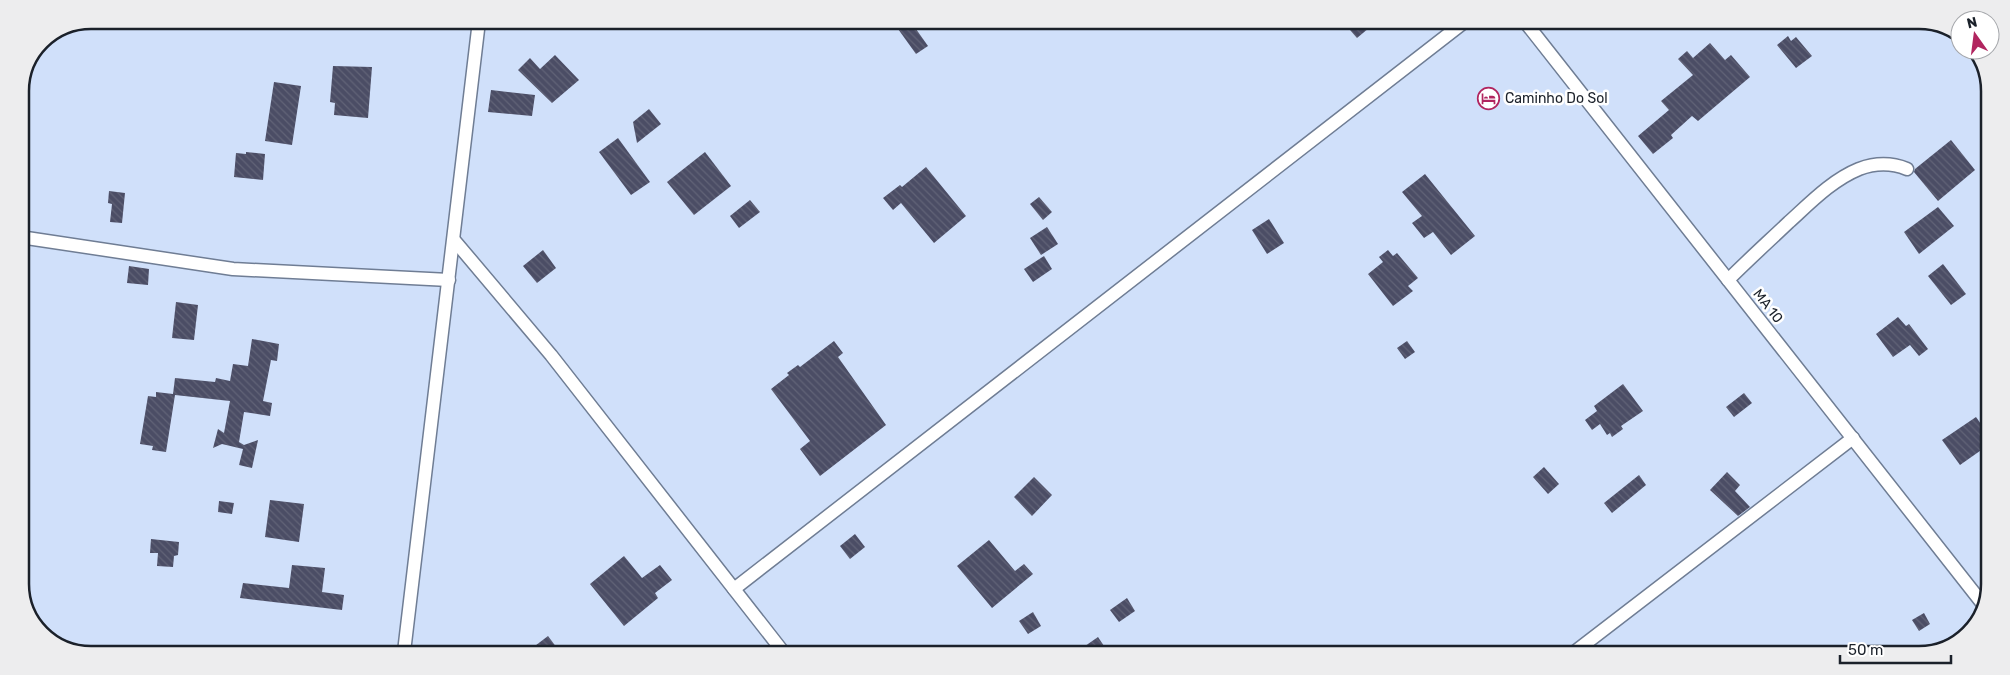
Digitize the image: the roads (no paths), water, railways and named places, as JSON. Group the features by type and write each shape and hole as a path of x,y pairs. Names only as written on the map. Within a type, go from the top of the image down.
{"street":[{"path":"405,646 478,29"},
{"path":"734,589 1455,29"},
{"name":"MA 10","path":"1531,29 1979,599"},
{"path":"1728,280 1812,202 1843,177 1876,164 1896,165 1907,169"},
{"path":"29,238 233,269 449,280"},
{"path":"454,240 551,355 779,646"},
{"path":"1582,646 1853,438"}],"place":[{"name":"Caminho Do Sol","path":"1489,98"}]}
